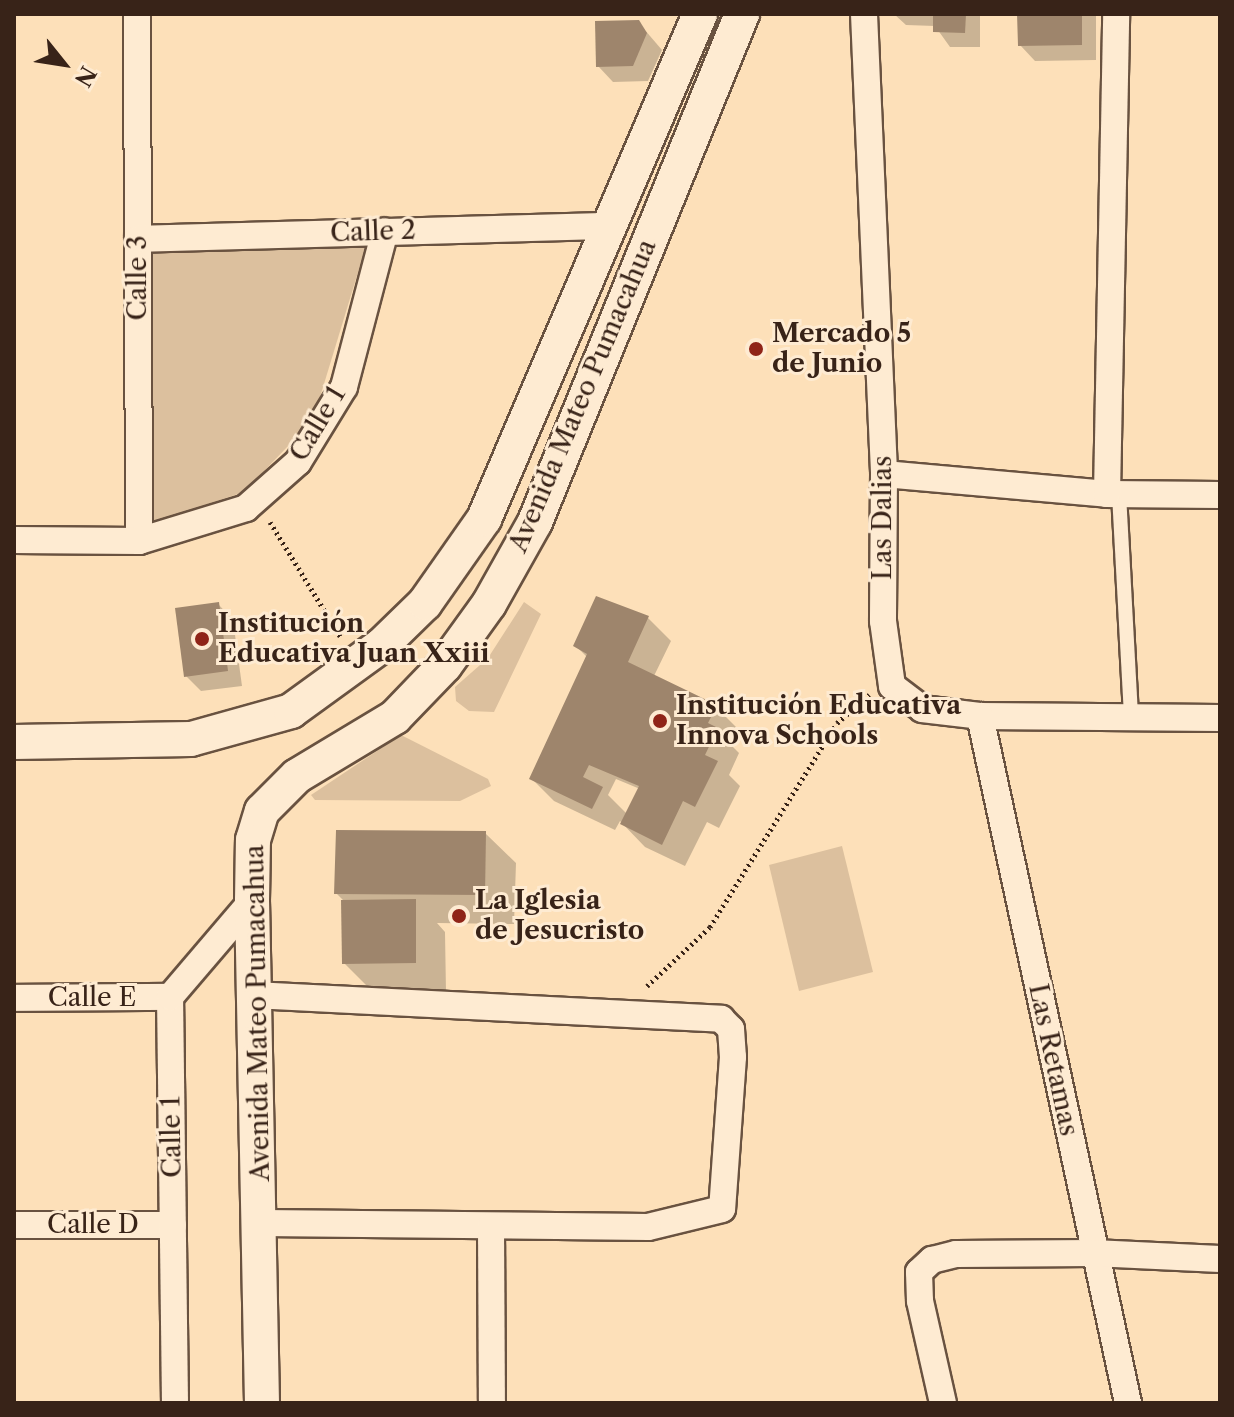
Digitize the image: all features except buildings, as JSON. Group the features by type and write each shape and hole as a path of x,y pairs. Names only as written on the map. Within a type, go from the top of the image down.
{"street":[{"name":"Calle 3","path":"137,14 139,541"},
{"name":"Avenida Mateo Pumacahua","path":"14,742 191,739 291,711 357,665 425,603 484,519 700,14"},
{"name":"Avenida Mateo Pumacahua","path":"262,1403 262,1223 252,901 253,840 262,811 297,776 395,717 445,665 489,604 535,522 742,14"},
{"name":"Las Dalias","path":"864,14 884,474 883,621 891,676"},
{"path":"1113,494 1116,14"},
{"name":"Calle 2","path":"138,239 608,226"},
{"name":"Calle 1","path":"14,540 139,541 246,508 298,462 344,387 385,231"},
{"path":"884,474 1113,494 1220,495"},
{"path":"891,676 892,686 913,705 980,716 1220,718"},
{"name":"Las Retamas","path":"980,716 1093,1253 1128,1403"},
{"path":"170,997 252,901"},
{"path":"253,995 612,1011 721,1019 731,1029 733,1057 722,1209 648,1227 262,1223"},
{"name":"Calle 1","path":"170,997 175,1403"},
{"name":"Calle E","path":"14,998 170,997"},
{"name":"Calle D","path":"14,1225 173,1225"},
{"path":"491,1226 492,1403"},
{"path":"943,1403 920,1301 919,1272 932,1260 956,1254 1093,1253 1220,1259"}],"lane":[{"path":"1113,494 1131,719"}],"path":[{"path":"256,499 357,665"},
{"path":"612,1011 685,955 710,927 837,723 891,676"}],"shaded area":[{"path":"366,246 313,420 244,492 153,522 153,247"},
{"path":"524,602 541,614 494,712 469,711 456,701 455,687 488,658"},
{"path":"401,735 488,779 491,786 460,801 315,800 311,795"},
{"path":"842,846 873,972 799,991 769,865"}],"place":[{"name":"Mercado 5 de Junio","path":"756,349"},
{"name":"Institución Educativa Juan Xxiii","path":"202,639"},
{"name":"Institución Educativa Innova Schools","path":"660,721"},
{"name":"La Iglesia de Jesucristo","path":"459,916"}]}
